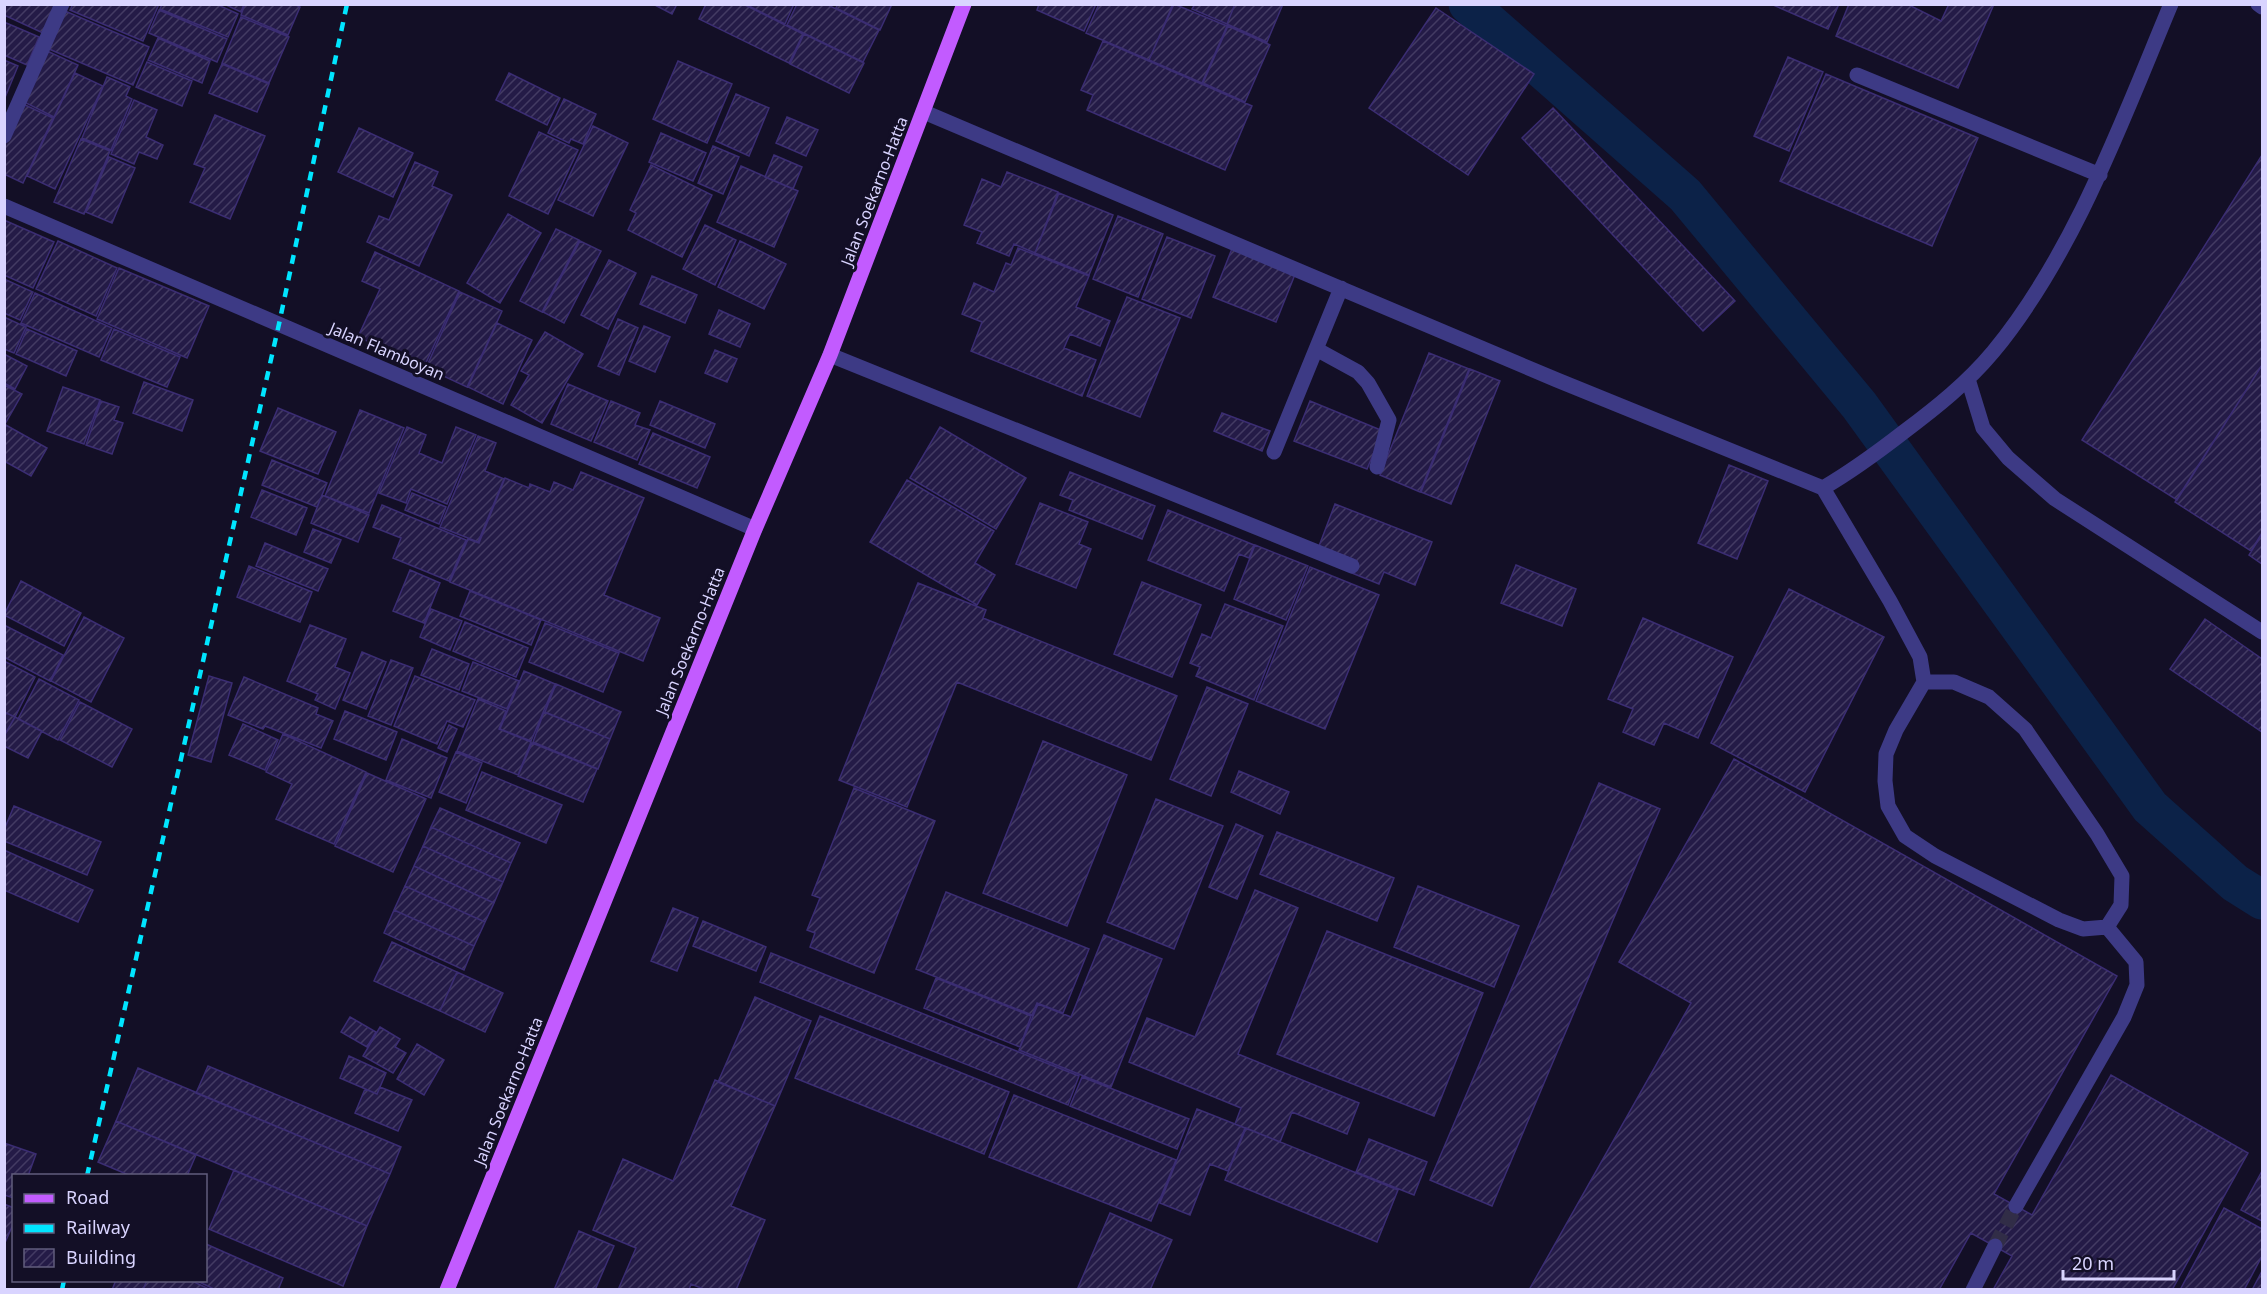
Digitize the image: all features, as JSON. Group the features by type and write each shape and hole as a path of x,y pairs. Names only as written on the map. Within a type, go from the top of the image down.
{"main road":[{"name":"Jalan Soekarno-Hatta","path":"447,1290 755,529 830,355 964,4"}],"street":[{"path":"4,136 62,4"},
{"path":"1823,488 1856,469 1953,394 1993,352 2050,267 2100,175 2171,4"},
{"path":"2258,4 2262,7"},
{"path":"1857,75 2100,175"},
{"path":"924,112 1557,380 1823,488 1890,601 1920,657 1924,682 1896,730 1886,754 1885,781 1888,806 1905,836 1935,856 2059,920 2084,929 2108,927"},
{"name":"Jalan Flamboyan","path":"4,206 755,529"},
{"path":"1274,452 1341,288"},
{"path":"1316,349 1358,372 1368,383 1389,420 1377,467"},
{"path":"830,355 1352,566"},
{"path":"1968,379 1983,428 2008,458 2055,499 2262,632"},
{"path":"1924,682 1954,682 1989,697 2025,729 2097,834 2122,876 2121,905 2108,927"},
{"path":"2016,1206 2124,1017 2138,985 2136,962 2108,927"},
{"path":"1973,1290 1995,1246"}],"building":[{"path":"4,4 56,4 43,33 4,15"},
{"path":"73,4 159,4 143,41 70,10"},
{"path":"162,4 216,4 238,14 228,37 160,9"},
{"path":"224,4 244,4 241,12"},
{"path":"245,4 294,4 300,7 288,35 241,15"},
{"path":"653,4 677,4 672,14"},
{"path":"706,4 743,4 803,34 789,63 699,19"},
{"path":"745,4 794,4 785,24"},
{"path":"797,4 826,4 879,30 863,62 787,25"},
{"path":"838,4 892,4 880,30 836,8"},
{"path":"1039,4 1096,4 1084,31 1037,10"},
{"path":"1099,4 1173,4 1149,60 1086,33"},
{"path":"1174,4 1227,26 1202,83 1149,60"},
{"path":"1195,4 1235,4 1227,24 1192,9"},
{"path":"1235,4 1283,4 1267,42 1227,24"},
{"path":"1771,4 1839,4 1828,29"},
{"path":"1849,4 1907,4 1941,21 1949,4 1994,4 1958,88 1836,36"},
{"path":"1436,8 1534,74 1468,175 1369,108"},
{"path":"159,10 227,39 217,62 149,33"},
{"path":"65,11 149,47 133,85 49,49"},
{"path":"241,17 289,37 269,83 222,63"},
{"path":"4,22 39,37 27,65 4,55"},
{"path":"1228,26 1270,45 1245,102 1203,83"},
{"path":"804,34 864,63 849,93 790,64"},
{"path":"158,38 210,61 202,83 148,60"},
{"path":"1103,41 1252,106 1225,170 1087,110 1093,95 1081,90"},
{"path":"47,51 78,65 54,117 24,102"},
{"path":"1788,57 1823,72 1789,151 1754,136"},
{"path":"4,60 18,66 4,100"},
{"path":"678,61 732,84 707,143 653,119"},
{"path":"147,62 192,81 182,106 136,87"},
{"path":"222,64 269,84 257,112 209,93"},
{"path":"75,73 103,86 55,189 27,176"},
{"path":"509,73 560,98 547,125 496,100"},
{"path":"1826,74 1978,138 1932,246 1780,181"},
{"path":"107,77 130,87 126,96 132,99 111,150 82,138"},
{"path":"736,94 769,108 749,156 716,141"},
{"path":"564,99 596,114 583,144 571,139 569,143 548,133"},
{"path":"134,100 157,110 146,137 163,145 157,159 139,152 134,164 111,154"},
{"path":"23,104 53,118 23,183 4,174 4,143"},
{"path":"1553,108 1735,301 1703,331 1522,138"},
{"path":"215,115 265,136 230,219 190,202 205,168 194,164"},
{"path":"787,117 818,130 806,156 776,143"},
{"path":"593,126 628,143 593,216 558,200"},
{"path":"359,128 413,153 393,197 338,172"},
{"path":"539,132 578,150 548,214 509,196"},
{"path":"661,133 706,153 693,181 649,162"},
{"path":"81,139 110,151 84,214 54,202"},
{"path":"713,146 739,157 723,194 698,183"},
{"path":"774,155 802,167 793,189 765,177"},
{"path":"2262,155 2262,365 2177,500 2082,440"},
{"path":"109,157 135,168 112,223 86,212"},
{"path":"415,162 438,172 432,186 452,195 419,266 367,242 379,216 389,220"},
{"path":"651,165 712,195 682,257 628,230 636,213 630,210"},
{"path":"741,166 798,191 774,247 717,222"},
{"path":"1007,172 1058,192 1035,253 1014,244 1009,256 977,243 982,232 964,225 982,179 1001,187"},
{"path":"1059,193 1113,215 1089,275 1035,253"},
{"path":"508,214 541,233 500,303 467,283"},
{"path":"1118,216 1163,234 1138,297 1093,279"},
{"path":"4,220 54,242 33,288 4,275"},
{"path":"705,225 736,240 715,285 683,269"},
{"path":"556,229 579,240 542,312 520,301"},
{"path":"1167,237 1215,256 1191,318 1142,299"},
{"path":"58,241 117,268 96,316 36,289"},
{"path":"580,241 601,251 564,323 543,312"},
{"path":"740,241 786,264 764,309 718,287"},
{"path":"1233,246 1296,272 1276,322 1213,297"},
{"path":"1018,248 1089,276 1076,307 1110,321 1100,346 1070,334 1064,348 1096,360 1082,396 971,351 982,322 962,314 974,283 994,292 1006,263 1011,265"},
{"path":"375,252 459,291 424,367 358,337 380,289 362,281"},
{"path":"609,260 636,273 608,329 581,315"},
{"path":"119,268 209,306 187,358 97,319"},
{"path":"652,276 697,295 685,323 640,304"},
{"path":"4,279 33,292 20,320 4,313"},
{"path":"460,292 502,311 467,387 426,368"},
{"path":"35,293 112,328 99,357 21,323"},
{"path":"1127,297 1180,318 1140,417 1087,396"},
{"path":"719,310 750,324 740,347 709,334"},
{"path":"4,317 26,327 14,353 4,349"},
{"path":"618,319 638,328 619,375 598,366"},
{"path":"497,323 532,340 503,404 468,387"},
{"path":"644,326 670,337 655,372 629,361"},
{"path":"27,329 77,351 66,376 16,354"},
{"path":"114,329 180,357 167,387 101,360"},
{"path":"545,332 583,354 542,423 511,405 529,375 521,371"},
{"path":"715,350 737,359 727,382 705,373"},
{"path":"1429,353 1469,369 1420,492 1380,475"},
{"path":"4,354 27,366 15,389 4,383"},
{"path":"2262,365 2262,533 2251,551 2175,502"},
{"path":"1470,369 1500,381 1451,504 1421,492"},
{"path":"144,382 193,400 182,431 133,413"},
{"path":"568,384 608,401 591,441 551,424"},
{"path":"4,385 22,394 5,424 4,424"},
{"path":"63,387 100,400 84,444 47,431"},
{"path":"101,401 119,407 114,420 123,423 112,454 86,445"},
{"path":"611,401 640,413 635,425 650,430 637,460 594,442"},
{"path":"660,401 715,424 705,448 650,425"},
{"path":"1310,401 1383,431 1367,469 1294,441"},
{"path":"278,408 336,432 318,474 260,451"},
{"path":"360,410 404,428 369,513 325,496"},
{"path":"1222,413 1270,431 1262,451 1214,431"},
{"path":"4,424 47,448 31,476 4,461"},
{"path":"407,427 426,435 419,453 442,463 456,427 476,435 447,504 411,489 406,503 379,493"},
{"path":"940,427 1026,478 996,529 910,478"},
{"path":"653,433 710,457 697,488 639,464"},
{"path":"478,436 496,443 485,471 504,479 478,542 440,527"},
{"path":"272,460 327,483 317,507 262,485"},
{"path":"1729,465 1768,481 1737,559 1698,543"},
{"path":"581,472 644,498 604,595 660,618 643,661 450,582 468,539 479,543 505,478 529,488 530,484 550,492 554,482 573,490"},
{"path":"1070,472 1155,506 1142,539 1069,510 1073,500 1060,495"},
{"path":"907,480 994,531 975,563 995,575 977,605 870,542"},
{"path":"262,490 307,508 296,535 251,517"},
{"path":"412,493 446,507 439,524 405,510"},
{"path":"322,495 369,515 358,542 311,523"},
{"path":"1040,503 1088,522 1079,544 1091,549 1076,588 1016,564"},
{"path":"1335,504 1432,542 1415,585 1384,572 1379,584 1352,573 1357,561 1319,546"},
{"path":"382,505 466,540 449,581 393,558 401,538 373,527"},
{"path":"1168,510 1254,545 1249,558 1239,554 1224,591 1148,560"},
{"path":"313,529 341,540 331,563 304,552"},
{"path":"2262,534 2262,564 2249,555"},
{"path":"265,543 328,569 318,591 256,566"},
{"path":"1255,545 1308,566 1286,620 1234,599"},
{"path":"1516,565 1576,589 1562,626 1501,603"},
{"path":"249,566 312,592 300,622 237,597"},
{"path":"1310,567 1379,595 1325,729 1256,701"},
{"path":"410,570 440,583 424,623 393,611"},
{"path":"21,581 81,613 64,646 4,615"},
{"path":"1142,582 1201,605 1172,677 1114,654"},
{"path":"918,583 986,610 983,618 1177,696 1151,760 957,682 907,807 839,780"},
{"path":"1789,589 1884,637 1805,792 1711,743"},
{"path":"470,591 541,620 531,645 460,616"},
{"path":"1225,604 1283,626 1254,700 1196,676 1200,667 1190,663 1202,634 1211,638"},
{"path":"431,609 462,621 450,650 420,637"},
{"path":"84,617 124,638 91,702 51,681"},
{"path":"1643,618 1733,657 1698,738 1664,723 1654,745 1623,732 1633,709 1608,699"},
{"path":"2205,619 2262,659 2262,732 2170,669"},
{"path":"465,622 528,648 516,677 453,651"},
{"path":"545,623 619,653 603,692 529,662"},
{"path":"4,625 63,655 50,681 4,657"},
{"path":"310,625 346,639 335,667 350,673 335,709 315,700 318,694 287,681"},
{"path":"432,649 469,664 459,690 421,675"},
{"path":"362,652 386,662 366,709 343,700"},
{"path":"391,660 413,668 391,725 368,716"},
{"path":"4,661 35,677 15,717 4,712"},
{"path":"473,662 519,681 507,709 462,691"},
{"path":"524,671 555,684 531,741 500,729"},
{"path":"209,676 232,683 211,762 188,755"},
{"path":"415,676 475,700 463,727 447,721 437,744 394,726"},
{"path":"244,677 318,708 316,714 333,721 321,748 265,726 263,729 228,715"},
{"path":"39,679 79,700 58,740 18,719"},
{"path":"556,684 621,712 610,739 545,712"},
{"path":"1207,687 1248,704 1211,796 1170,779"},
{"path":"478,699 506,711 499,729 531,742 518,775 457,751"},
{"path":"80,702 132,729 112,767 60,740"},
{"path":"345,711 397,732 386,760 334,739"},
{"path":"4,712 15,717 4,736"},
{"path":"544,712 610,739 598,769 533,742"},
{"path":"15,717 42,731 28,758 4,746 4,736"},
{"path":"243,724 278,740 265,770 229,755"},
{"path":"449,725 457,729 447,752 438,748"},
{"path":"283,734 366,772 334,844 276,819 292,784 266,772"},
{"path":"402,739 447,758 431,798 386,780"},
{"path":"1043,741 1127,775 1067,926 983,893"},
{"path":"532,743 597,769 583,802 518,776"},
{"path":"456,752 482,763 466,803 439,792"},
{"path":"1734,759 2117,976 1994,1194 2032,1215 2111,1075 2248,1153 2172,1290 1993,1290 2012,1256 1971,1233 1939,1290 1529,1290 1691,1003 1619,962"},
{"path":"1239,771 1289,792 1280,814 1231,792"},
{"path":"482,772 562,805 546,843 466,810"},
{"path":"367,773 426,799 393,872 335,846"},
{"path":"1599,783 1660,809 1492,1206 1430,1180"},
{"path":"854,788 935,821 874,973 810,947 815,933 807,930 820,898 812,895"},
{"path":"1156,799 1223,826 1174,949 1107,922"},
{"path":"14,806 101,842 87,875 4,841 4,830"},
{"path":"440,808 520,843 511,863 431,827"},
{"path":"1236,824 1263,836 1237,899 1209,887"},
{"path":"431,827 511,863 503,882 423,846"},
{"path":"1277,832 1394,878 1377,921 1260,874"},
{"path":"423,846 503,882 494,903 414,866"},
{"path":"4,850 93,890 78,922 4,890"},
{"path":"414,866 494,903 485,922 405,886"},
{"path":"405,886 485,922 474,946 394,910"},
{"path":"1418,886 1519,926 1494,987 1394,947"},
{"path":"1255,890 1298,908 1238,1054 1359,1103 1347,1134 1292,1112 1280,1142 1235,1124 1241,1108 1129,1062 1147,1018 1195,1037"},
{"path":"946,892 1089,949 1063,1013 1037,1003 1032,1015 916,969"},
{"path":"673,908 698,918 677,971 651,961"},
{"path":"394,910 474,946 464,970 384,933"},
{"path":"703,921 766,947 756,971 693,946"},
{"path":"1327,931 1483,993 1434,1116 1277,1054"},
{"path":"1104,935 1162,959 1111,1087 1019,1050 1038,1004 1071,1017"},
{"path":"392,942 457,972 440,1011 374,981"},
{"path":"771,953 1079,1076 1068,1105 760,982"},
{"path":"457,972 503,993 485,1032 440,1011"},
{"path":"936,978 1031,1016 1020,1047 924,1008"},
{"path":"755,997 811,1021 775,1106 718,1082"},
{"path":"820,1016 1009,1092 984,1154 795,1078"},
{"path":"350,1017 376,1032 367,1047 341,1032"},
{"path":"380,1027 400,1039 395,1047 406,1053 393,1073 363,1056"},
{"path":"417,1044 444,1060 424,1095 397,1079"},
{"path":"349,1056 386,1073 377,1094 340,1078"},
{"path":"208,1066 401,1147 390,1174 196,1093"},
{"path":"138,1068 390,1174 367,1226 116,1121"},
{"path":"1082,1077 1189,1119 1177,1149 1070,1106"},
{"path":"715,1080 775,1106 731,1206 765,1220 736,1290 706,1290 691,1284 689,1290 618,1290 636,1248 593,1230 623,1159 673,1181"},
{"path":"380,1087 412,1100 398,1131 355,1113 365,1089 377,1094"},
{"path":"1014,1095 1176,1160 1151,1221 989,1157"},
{"path":"1197,1109 1245,1128 1228,1171 1210,1164 1190,1215 1160,1203"},
{"path":"116,1121 196,1155 188,1174 126,1174 98,1162"},
{"path":"1246,1128 1398,1190 1377,1242 1225,1180"},
{"path":"1369,1139 1427,1162 1414,1195 1356,1172"},
{"path":"4,1143 36,1154 29,1174 12,1174 12,1197 4,1195"},
{"path":"234,1170 367,1226 343,1286 209,1229"},
{"path":"2262,1171 2262,1221 2241,1210"},
{"path":"4,1204 12,1207 12,1227 4,1245"},
{"path":"2224,1208 2262,1229 2262,1256 2244,1290 2180,1290"},
{"path":"1110,1213 1172,1240 1150,1290 1077,1290"},
{"path":"579,1231 614,1246 595,1290 554,1290"},
{"path":"207,1244 283,1278 278,1290 216,1290 199,1282 207,1282"},
{"path":"2262,1271 2262,1290 2252,1290"},
{"path":"115,1282 146,1282 143,1290 112,1290"},
{"path":"146,1282 194,1282 211,1290 143,1290"}],"waterway":[{"path":"1468,4 1685,195 1859,405 2150,807 2235,883 2262,900"}],"tunnel":[{"path":"1995,1246 2016,1206"}],"railway":[{"path":"87,1174 279,324 347,4"},
{"path":"62,1290 64,1282"}]}
